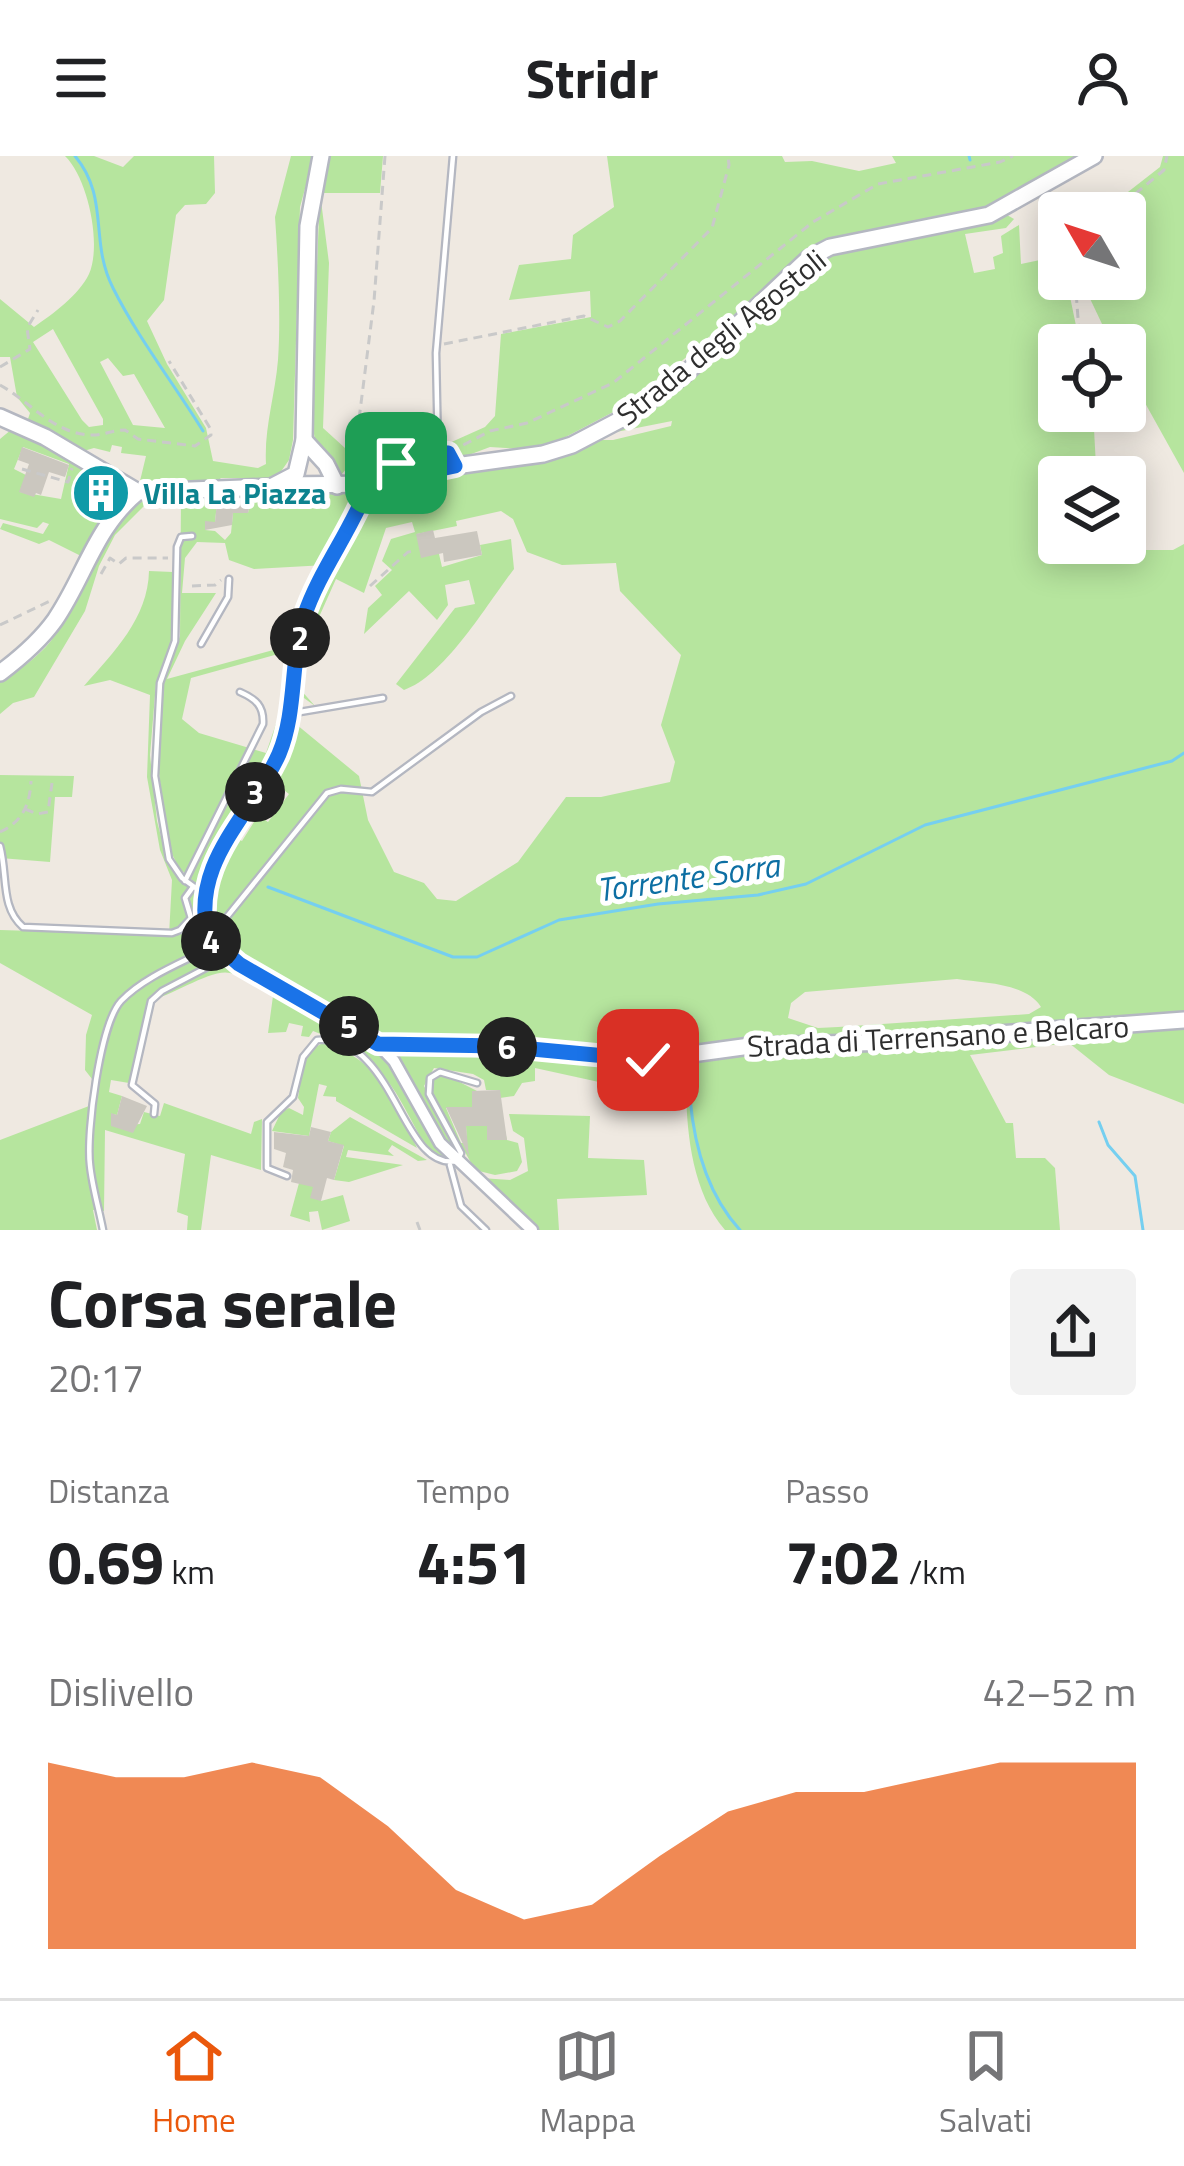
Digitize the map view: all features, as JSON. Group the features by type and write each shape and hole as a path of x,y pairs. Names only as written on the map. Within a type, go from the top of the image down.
{"street":[{"path":"281,485 298,471 304,440 308,226 321,156"},
{"name":"Strada degli Agostoli","path":"138,492 369,484 452,459 560,450 633,413 685,374 809,257 830,247 989,215 1094,156"},
{"path":"0,417 38,433 138,492 101,532 55,620 0,674"},
{"path":"304,440 337,486"},
{"path":"217,947 198,891 280,752 302,622 369,484"},
{"name":"Strada di Terrensano e Belcaro","path":"217,947 378,1044 501,1046 648,1060 749,1046 890,1042 1184,1020"},
{"path":"378,1044 394,1061 423,1119 453,1162 532,1230"}],"lane":[{"path":"438,452 436,346 453,156"},
{"path":"0,846 2,902 10,918 23,927 180,931 191,918 185,898 198,891 174,869 164,845 153,758 160,683 176,641 176,558 180,539 192,536"},
{"path":"201,644 228,597 226,579"},
{"path":"185,880 262,724 263,712 254,698 241,692"},
{"path":"154,1114 155,1103 132,1085 151,1001 217,947 219,930 327,793 340,789 372,792 482,712 512,696"},
{"path":"289,713 383,698"},
{"path":"103,1230 90,1166 108,1021 121,1001 143,983 217,947"},
{"path":"287,1176 267,1168 267,1122 293,1097 309,1046 324,1039 347,1047 379,1070 425,1153 453,1162"},
{"path":"453,1162 461,1153 429,1094 430,1078 440,1072 477,1083"},
{"path":"453,1162 461,1206 487,1230"}],"path":[{"path":"385,156 358,427 368,449 396,463 438,452 452,459 490,431 527,423 613,383 812,222 878,184 1012,156"},
{"path":"436,346 584,316 608,327 620,321 712,228 728,156"},
{"path":"1137,192 1164,170 1167,156"},
{"path":"0,367 30,349 27,328 38,310"},
{"path":"0,385 45,419 75,432 125,430 138,440 195,446 211,435 210,428 169,361"},
{"path":"356,462 368,449"},
{"path":"22,469 68,482 73,463 87,461"},
{"path":"370,586 408,552 416,551"},
{"path":"101,574 110,558 119,564 126,558 176,558"},
{"path":"192,586 215,585 226,579"},
{"path":"0,625 52,600"},
{"path":"0,832 18,824 30,799 31,781"},
{"path":"23,808 37,814 48,812 52,783"},
{"path":"417,1222 420,1230"}],"green space":[{"path":"65,156 94,156 123,167 134,156 214,156 215,193 206,204 185,205 176,215 164,300 147,321 206,428 213,461 258,468 266,464 278,360 275,217 291,156 314,156 300,207 293,440 289,460 275,480 140,481 146,456 121,453 122,447 112,445 110,452 94,448 80,452 27,422 30,413 17,397 10,357 0,357 0,299 34,327 85,282 93,262 93,230 86,195","holes":["53,329 103,419 103,425 89,427 82,420 33,342","108,358 123,376 134,374 165,428 133,425 100,362"]},
{"path":"330,156 383,156 380,193 320,193 329,263 323,428 356,458 341,475 315,440 311,415 320,192"},
{"path":"607,156 782,156 785,162 812,161 859,171 896,163 892,156 1084,156 996,206 806,251 640,398 558,441 520,449 490,447 458,459 447,444 485,427 495,416 501,334 591,317 590,291 509,300 519,265 571,259 573,235 614,207"},
{"path":"1163,156 1184,156 1184,473 1146,405 1146,324 1102,324 1091,300 1146,300 1146,192 1128,192 1160,167"},
{"path":"1007,215 1014,219 1006,228 965,234 974,273 995,269 993,257 1003,253 1001,236 1019,225 1021,264 1038,260 1038,300 1071,300 1076,324 1038,324 1038,432 1094,432 1095,456 1038,456 1038,564 1146,564 1146,550 1173,550 1184,544 1184,1104 1109,1075 1069,1043 970,1055 1006,1123 1013,1123 1016,1158 1045,1158 1055,1168 1060,1230 725,1230 699,1182 690,1145 686,1090 672,1083 640,1091 535,1068 535,1081 522,1083 514,1096 500,1098 500,1090 486,1090 484,1080 473,1074 434,1068 424,1086 456,1148 439,1158 429,1152 396,1092 373,1065 313,1031 309,1037 301,1036 303,1026 289,1023 286,1032 268,1033 273,996 241,977 222,973 148,1001 129,1083 111,1080 109,1092 122,1096 117,1115 111,1114 112,1126 140,1124 144,1112 160,1116 164,1103 251,1134 254,1122 262,1119 261,1170 211,1155 201,1230 187,1230 188,1216 177,1212 185,1154 105,1130 104,1211 93,1210 97,1230 0,1230 0,1140 89,1106 92,1079 85,1070 86,1035 92,1015 0,963 0,930 169,935 172,880 160,850 147,777 150,695 110,680 84,686 136,619 149,571 173,572 172,643 156,683 150,755 157,821 167,860 180,880 199,894 202,933 215,871 228,860 224,853 233,836 242,841 254,822 247,816 251,810 268,822 289,794 271,780 291,720 359,776 368,820 394,872 424,883 437,899 456,901 518,862 566,797 601,797 670,782 675,762 661,725 681,655 620,591 616,563 562,565 527,552 513,519 501,511 417,534 439,554 442,567 482,555 480,545 511,539 514,569 450,655 404,690 396,684 455,608 475,604 469,580 445,585 448,605 437,620 409,591 364,634 368,608 382,595 375,586 392,570 382,561 391,539 415,532 412,522 386,528 364,593 336,579 315,626 299,688 315,706 297,693 305,622 372,491 445,473 532,463 596,440 671,426 672,421 606,434 689,377 814,263 832,253","holes":["957,979 1025,993 1041,1007 1029,1014 818,1028 788,1018 791,1003 805,992"]},
{"path":"12,429 123,490 111,500 113,487 91,483 87,504 112,510 81,556 49,540 39,544 0,529 3,523 43,534 49,524 43,522 37,528 0,519 0,439","holes":["23,447 69,464 61,499 20,492 26,475 14,469"]},
{"path":"218,494 215,522 206,522 205,530 225,540 231,533 233,513 248,513 252,494 358,494 326,565 254,569 229,560 225,543 197,542 185,558 182,593 216,593 167,679 288,646 299,603 314,574 318,578 275,753 199,886 179,868 167,844 157,755 164,683 180,636 181,495","holes":["289,651 278,718 266,753 199,733 182,719 191,678"]},
{"path":"155,495 115,535 85,611 34,697 13,703 0,714 0,683 52,640 95,552 120,516"},
{"path":"0,775 74,776 72,797 55,797 50,862 0,858"},
{"path":"324,1043 371,1070 392,1098 417,1148 336,1097 323,1096 327,1086 319,1084 309,1136 272,1131 281,1112 289,1108 303,1115 298,1098 304,1065"},
{"path":"444,1074 477,1091 472,1091 472,1102 478,1107 446,1108 461,1143 467,1143 466,1126 504,1126 507,1140 518,1143 522,1162 517,1171 495,1175 475,1170 432,1093 433,1080"},
{"path":"509,1114 590,1116 588,1158 644,1160 647,1195 557,1199 559,1230 538,1230 481,1178 510,1180 528,1171 524,1138 513,1131"},
{"path":"350,1117 427,1160 418,1161 392,1145 388,1151 394,1156 348,1150 346,1157 403,1165 349,1182 334,1180 344,1146 328,1141 331,1132"},
{"path":"302,1172 316,1176 321,1201 343,1195 350,1221 322,1230 318,1211 309,1212 310,1222 290,1216"}],"building":[{"path":"22,447 69,465 65,477 49,472 41,495 19,492 29,464 18,460"},
{"path":"251,500 248,513 233,513 232,525 205,530 205,521 215,522 217,501"},
{"path":"433,530 435,538 477,531 482,555 444,562 443,553 421,558 416,534"},
{"path":"500,1090 507,1140 487,1140 487,1126 466,1126 469,1157 446,1107 472,1107 472,1091"},
{"path":"122,1096 147,1106 133,1133 111,1126 111,1113 117,1115"},
{"path":"311,1127 331,1132 328,1141 344,1145 334,1180 327,1178 321,1201 310,1198 313,1187 291,1182 293,1170 283,1167 286,1153 274,1149 274,1132 309,1136"}],"waterway":[{"path":"75,156 92,188 113,288 203,431"},
{"path":"969,156 970,160"},
{"name":"Torrente Sorra","path":"268,887 453,957 477,957 559,920 758,895 806,884 925,825 1172,761 1184,753"},
{"path":"690,1098 704,1168 740,1230"},
{"path":"1099,1122 1108,1145 1135,1176 1143,1230"}],"place":[{"name":"Villa La Piazza","path":"101,493"}],"route":[{"path":"396,463 438,452 448,453 455,466 369,484 302,622 280,752 230,830 208,878 204,894 208,937 239,964 378,1044 501,1046 648,1060"}]}
